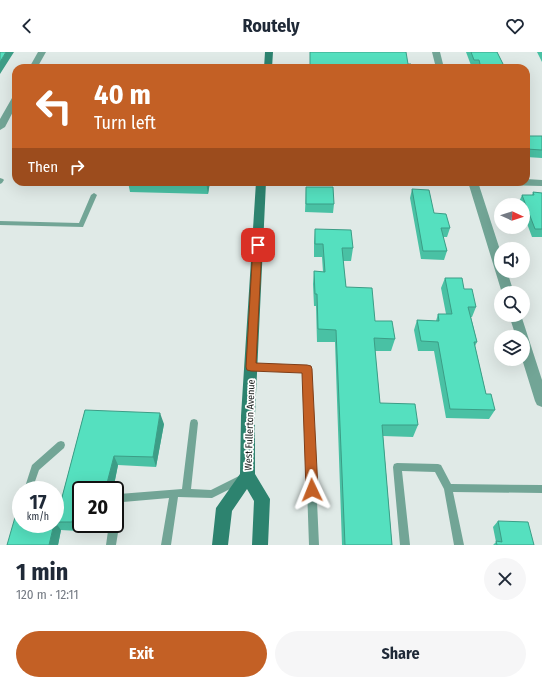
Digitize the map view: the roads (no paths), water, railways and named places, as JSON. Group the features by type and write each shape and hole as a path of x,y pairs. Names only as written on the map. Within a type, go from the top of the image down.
{"street":[{"path":"35,64 42,52"},
{"path":"268,64 269,52"},
{"path":"436,52 439,64"},
{"path":"0,127 12,105"},
{"path":"530,183 542,183"},
{"name":"West Fullerton Avenue","path":"220,545 224,508 247,476 261,186"},
{"path":"474,186 494,249"},
{"path":"530,362 542,400"},
{"name":"West Fullerton Avenue","path":"247,476 262,499 260,545"}],"lane":[{"path":"0,222 81,225 94,195"},
{"path":"251,367 307,369 314,545"},
{"path":"186,493 194,423"},
{"path":"31,481 35,468 62,445"},
{"path":"405,545 397,467 438,468 448,488 459,545"},
{"path":"124,498 174,493 212,494 247,476"},
{"path":"448,488 542,489"},
{"path":"166,545 174,493"},
{"path":"110,545 112,533"}]}
